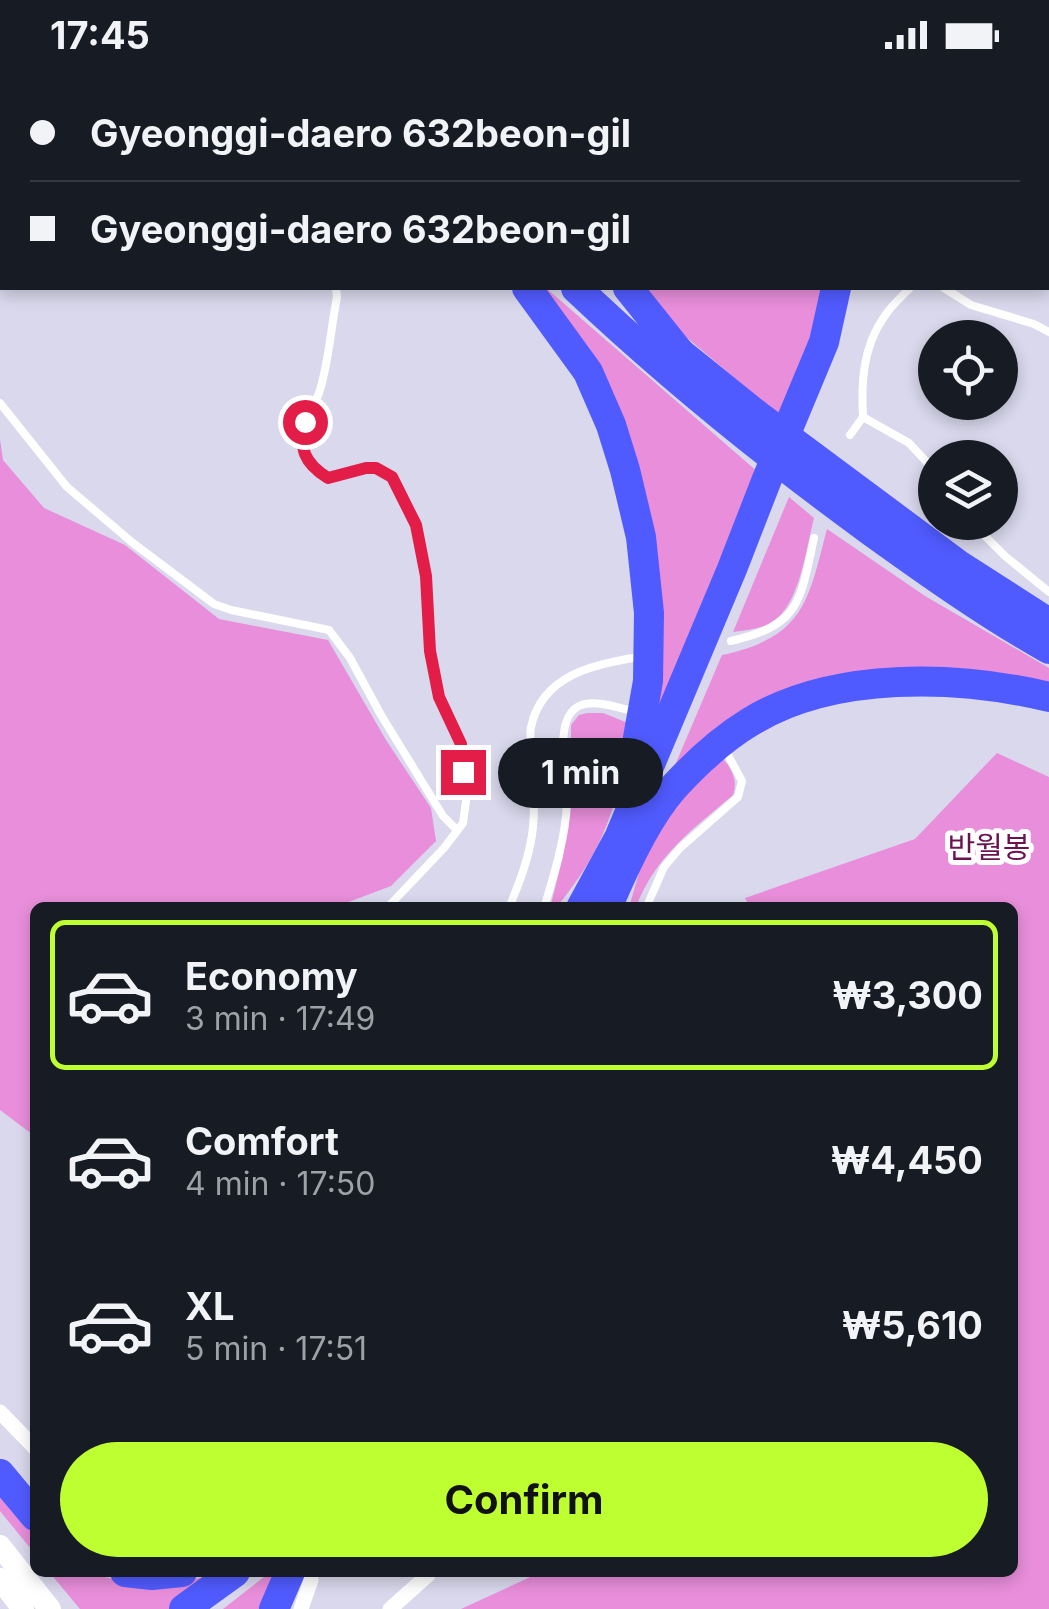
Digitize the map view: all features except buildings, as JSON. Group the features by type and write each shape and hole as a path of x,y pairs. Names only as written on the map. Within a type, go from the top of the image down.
{"highway":[{"path":"528,290 588,372 611,425 641,536 649,613 648,682 634,765 612,836 619,855"},
{"path":"578,290 686,386 757,430 829,485 914,562 1049,649"},
{"path":"604,290 682,356 757,430"},
{"path":"630,290 682,356"},
{"path":"608,902 619,838 824,342 836,290"},
{"path":"619,855 629,848 780,490 834,354 850,290"},
{"path":"829,485 1049,623"},
{"path":"585,902 671,790 707,754 750,722 792,702 883,682 933,680 1049,697"},
{"path":"0,1474 30,1510"},
{"path":"184,1609 227,1577"},
{"path":"209,1609 248,1577"},
{"path":"274,1609 288,1577"}],"street":[{"path":"0,1412 30,1443"},
{"path":"0,1546 50,1609"},
{"path":"301,1609 310,1577"},
{"path":"390,1609 425,1577"},
{"path":"0,1579 23,1609"}],"lane":[{"path":"336,290 321,387 301,439 304,452 308,461 328,478 366,468 376,468 392,477 416,525 426,576 430,651 439,697 461,744 466,801 463,823 394,902"},
{"path":"850,435 864,417 866,356 874,332 908,290"},
{"path":"947,290 971,305 1049,332"},
{"path":"0,403 67,487 132,543 214,604 329,630 350,658 380,715 443,816 457,830"},
{"path":"864,417 918,453"},
{"path":"731,640 754,636 788,616 800,598 814,538"},
{"path":"989,540 1049,592"},
{"path":"511,902 526,866 533,829 530,728 540,704 553,686 573,674 639,657"},
{"path":"546,902 567,804 562,741 565,724 579,706 608,705 632,711"},
{"path":"649,902 664,867 680,848 738,797 742,781 729,757"}],"green space":[{"path":"542,290 548,290 759,473 650,737 658,568"},
{"path":"639,290 823,290 808,345 778,415 672,325"},
{"path":"0,439 3,460 44,508 125,545 219,619 328,640 431,808 436,841 391,886 349,902 30,902 30,1132 0,1110"},
{"path":"789,497 814,518 795,590 782,614 772,622 733,632"},
{"path":"827,529 925,596 1049,668 1049,689 864,677 667,784 722,655 771,638 787,626 807,596"},
{"path":"603,713 628,723 621,774 613,807 593,854 561,902 552,902 563,857 571,797 571,725 579,715"},
{"name":"반월봉","path":"997,753 1049,777 1049,1609 461,1609 530,1577 1018,1577 1018,902 747,902 745,898 915,839"},
{"path":"721,757 733,774 733,795 677,845 654,872 638,902 631,902 641,865 679,797"},
{"path":"0,1488 30,1524 30,1548 0,1511"},
{"path":"53,1577 104,1577 143,1585 212,1577 169,1609 80,1609"},
{"path":"264,1577 276,1577 261,1609 223,1609"}],"route":[{"path":"305,422 301,439 304,452 319,472 328,478 376,468 392,477 416,525 426,576 430,651 439,697 461,744 463,772"}]}
